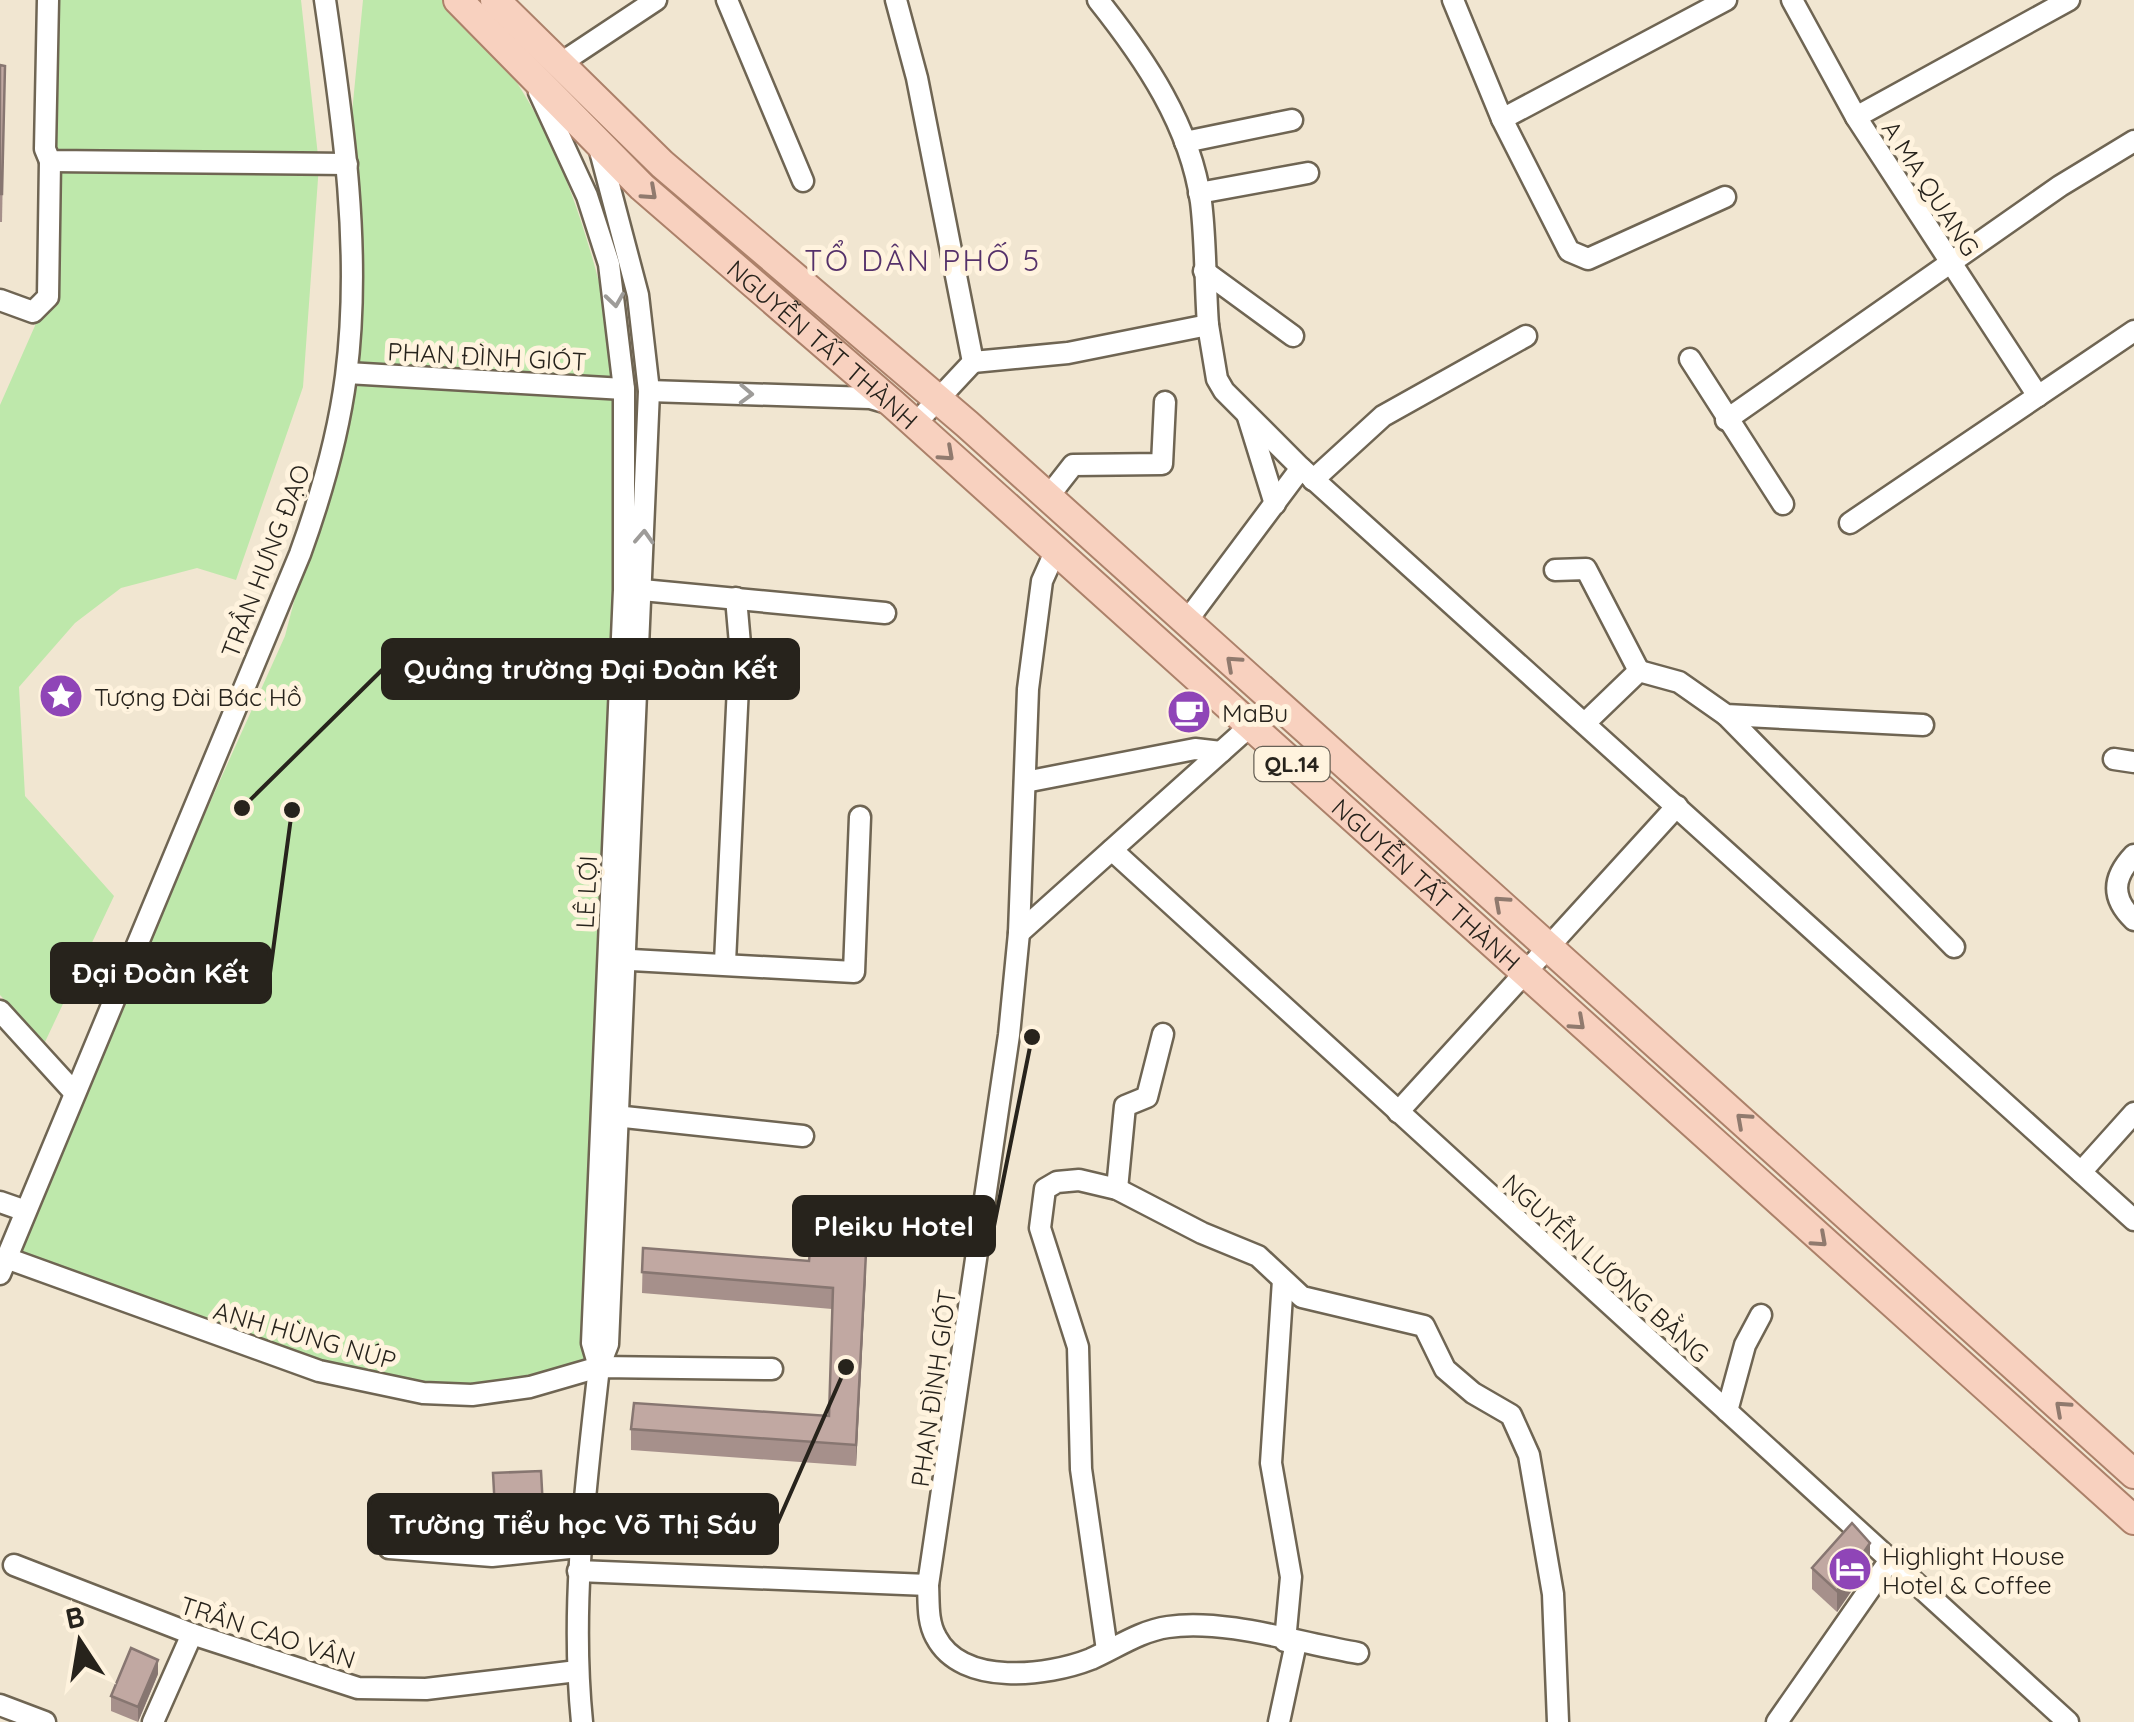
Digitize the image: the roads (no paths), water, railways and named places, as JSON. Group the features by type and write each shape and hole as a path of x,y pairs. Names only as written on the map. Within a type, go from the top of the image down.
{"main road":[{"name":"NGUYỄN TẤT THÀNH","path":"458,0 532,80 642,186 893,404 2134,1520"},
{"name":"NGUYỄN TẤT THÀNH","path":"495,0 662,164 1048,497 2134,1474"},
{"path":"568,75 596,138"}],"street":[{"path":"0,300 33,312 48,297 50,161 45,149 48,0"},
{"name":"TRẦN HƯNG ĐẠO","path":"3,1266 23,1210 300,554 326,479 346,373 350,283 346,164 325,0"},
{"path":"568,75 656,0"},
{"path":"727,0 803,182"},
{"path":"896,0 918,78 973,362"},
{"path":"1098,0 1142,58 1185,142 1199,193 1208,325 1217,379 1247,415 1307,474 2134,1220"},
{"path":"1454,0 1502,119 1569,251 1578,258 1588,259 1725,197"},
{"path":"1502,119 1726,0"},
{"name":"A MA QUANG","path":"1792,0 1856,117 2038,396"},
{"path":"1856,117 2068,0"},
{"name":"LÊ LỢI","path":"532,80 587,196 609,264 624,389 624,590 615,959 592,1344 599,1366 579,1547 576,1672 582,1722"},
{"path":"1185,142 1292,120"},
{"path":"596,138 638,295 649,391 642,590 615,959 608,1344 599,1366"},
{"path":"1726,420 1949,262 2134,141"},
{"path":"50,161 346,164"},
{"path":"1199,193 1308,173"},
{"path":"1204,271 1293,336"},
{"path":"915,424 973,362 1068,353 1208,325"},
{"path":"1850,524 2134,331"},
{"path":"1186,622 1275,504 1307,474 1383,416 1526,336"},
{"path":"1690,359 1783,504"},
{"name":"PHAN ĐÌNH GIÓT","path":"346,373 624,389"},
{"path":"649,391 870,398 893,404"},
{"path":"1048,497 1073,465 1162,464 1164,402"},
{"path":"1247,415 1275,504"},
{"name":"PHAN ĐÌNH GIÓT","path":"1055,552 1042,582 1028,689 1019,933 1009,1035 928,1585 934,1634 945,1650 969,1666 1041,1672 1168,1627 1207,1628 1358,1653"},
{"path":"1555,570 1586,570 1639,671 1679,682 1726,715 1954,947"},
{"path":"642,590 884,614"},
{"path":"725,962 740,644 736,598"},
{"path":"1585,723 1639,671"},
{"path":"1726,715 1922,725"},
{"path":"1019,933 1250,726"},
{"path":"1025,782 1195,748 1221,752"},
{"path":"1398,1112 1677,806"},
{"path":"615,959 725,962 830,974 854,972 860,817"},
{"name":"NGUYỄN LƯƠNG BẰNG","path":"1112,850 2068,1722"},
{"path":"2134,854 2118,872 2116,890 2134,920"},
{"path":"0,1010 73,1091"},
{"path":"1117,1188 1125,1106 1147,1097 1163,1034"},
{"path":"2081,1172 2134,1113"},
{"path":"614,1116 803,1136"},
{"path":"1108,1650 1081,1469 1082,1393 1076,1332 1048,1259 1038,1215 1044,1189 1057,1182 1079,1180 1117,1188 1202,1234 1258,1256 1313,1301 1424,1326 1446,1369 1473,1393 1511,1415 1528,1455 1552,1580 1558,1722"},
{"path":"0,1202 23,1210"},
{"name":"ANH HÙNG NÚP","path":"3,1266 252,1349 379,1386 472,1394 530,1387 599,1366 772,1369"},
{"path":"1279,1722 1290,1642 1292,1576 1271,1464 1283,1280"},
{"path":"1726,1411 1745,1345 1761,1315"},
{"path":"389,1548 492,1556 579,1547"},
{"path":"1776,1722 1890,1560"},
{"name":"TRẦN CAO VÂN","path":"14,1565 192,1634 358,1688 426,1689 576,1672"},
{"path":"578,1571 928,1585"},
{"path":"153,1722 192,1634"},
{"path":"0,1704 45,1722"}],"place":[{"name":"Tượng Đài Bác Hồ","path":"61,696"},
{"name":"MaBu","path":"1189,712"},
{"name":"Quảng trường Đại Đoàn Kết","path":"242,808"},
{"name":"Đại Đoàn Kết","path":"292,810"},
{"name":"Pleiku Hotel","path":"1032,1037"},
{"name":"Trường Tiểu học Võ Thị Sáu","path":"846,1367"},
{"name":"Highlight House Hotel & Coffee","path":"1850,1569"}],"district":[{"name":"TỔ DÂN PHỐ 5","path":"923,260"}]}
